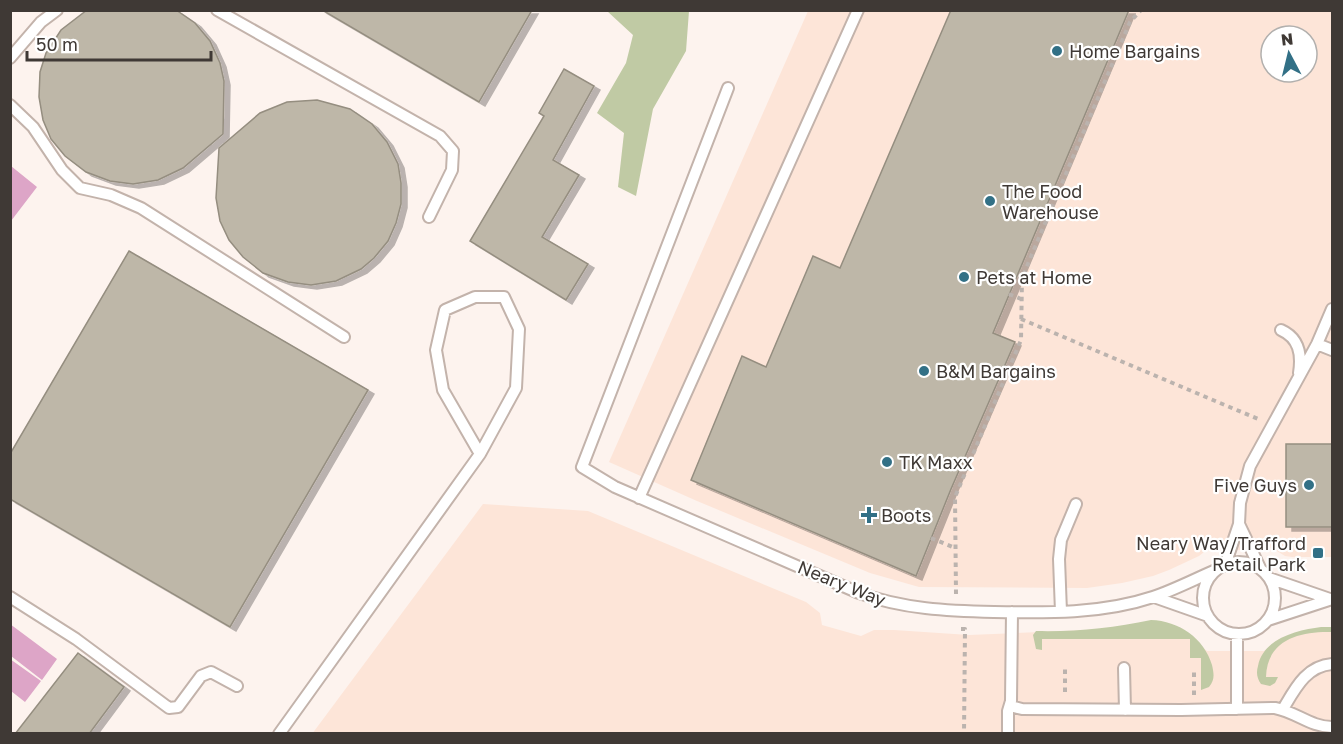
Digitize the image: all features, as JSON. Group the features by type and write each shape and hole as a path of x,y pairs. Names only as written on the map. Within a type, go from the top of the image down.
{"lane":[{"path":"10,58 42,22 57,10"},
{"path":"217,10 440,136 453,150 452,170 429,218"},
{"path":"639,498 858,10"},
{"name":"Neary Way","path":"728,88 582,467 615,487 639,498 879,600 929,609 1061,612 1109,608 1154,597 1220,567"},
{"path":"10,105 33,127 62,170 80,188 111,195 141,208 345,337"},
{"path":"279,734 480,454 516,388 519,329 504,297 475,297 445,310 436,350 443,390 480,454"},
{"path":"1239,524 1260,568 1274,588 1275,600 1268,620 1259,628 1248,633 1237,634 1215,625 1208,616 1203,596 1209,577 1220,567 1239,524 1240,503 1250,466 1317,344 1332,309"},
{"path":"1281,330 1291,336 1299,349 1300,369 1297,382"},
{"path":"1317,344 1332,350"},
{"path":"1061,612 1059,559 1061,540 1077,504"},
{"path":"1220,567 1237,562 1249,563 1260,568"},
{"path":"1269,578 1331,599"},
{"path":"10,597 76,639 169,708 178,707 201,676 211,672 237,686"},
{"path":"1154,597 1208,616"},
{"path":"1268,620 1331,599"},
{"path":"1008,734 1012,612"},
{"path":"1237,634 1237,709"},
{"path":"1283,709 1306,675 1317,668 1332,664"},
{"path":"1124,668 1125,710"},
{"path":"1010,706 1022,710 1283,709 1313,723 1332,727"}],"path":[{"path":"964,734 965,629 956,629 955,497 994,397 1021,340 1022,278 1043,221 1130,22 1141,10"},
{"path":"1104,69 1109,72"},
{"path":"1010,294 1022,299"},
{"path":"1021,319 1250,415 1272,427"},
{"path":"951,489 958,491"},
{"path":"931,538 955,548"}],"shaded area":[{"path":"808,11 1332,11 1332,557 1285,556 1272,548 1239,550 1209,548 1199,556 1153,576 1087,588 919,587 870,573 609,462"},
{"path":"11,166 37,187 11,221"},
{"path":"483,504 588,511 806,602 820,613 822,625 861,636 874,630 969,635 1111,629 1189,636 1207,651 1264,651 1279,639 1318,628 1332,629 1332,733 312,734"},
{"path":"10,624 57,659 42,680 11,656"},
{"path":"10,659 41,681 25,702 11,691"}],"green space":[{"path":"607,11 689,11 686,51 653,109 636,196 618,187 624,133 597,113 626,63 633,35"},
{"path":"1151,620 1171,624 1197,639 1212,665 1214,677 1209,687 1201,690 1201,658 1190,658 1190,639 1042,639 1042,650 1036,649 1033,635 1036,631 1094,629"},
{"path":"1332,627 1332,632 1309,633 1288,640 1279,646 1272,654 1266,677 1278,677 1270,686 1261,684 1257,669 1261,656 1274,642 1292,633"}],"building":[{"path":"87,10 176,10 195,23 210,41 220,63 224,81 223,134 183,168 158,180 133,184 110,181 86,172 65,156 51,139 43,120 39,97 40,72 46,53 61,30"},
{"path":"322,10 532,10 479,102"},
{"path":"951,10 1129,10 993,333 1015,342 916,576 691,480 742,356 766,367 813,256 840,268"},
{"path":"564,69 594,86 553,160 579,175 542,237 588,264 566,300 470,241 544,116 539,113"},
{"path":"317,100 350,109 372,124 387,142 398,164 401,204 388,241 374,258 361,269 336,281 311,285 288,282 263,273 243,257 229,240 220,221 216,198 219,148 260,113 287,102"},
{"path":"129,251 368,390 230,627 10,499 10,454"},
{"name":"Five Guys","path":"1286,444 1332,444 1332,527 1286,527"},
{"path":"78,653 124,687 89,734 15,734"}],"place":[{"name":"Home Bargains","path":"1057,51"},
{"name":"The Food Warehouse","path":"990,201"},
{"name":"Pets at Home","path":"964,277"},
{"name":"B&M Bargains","path":"924,371"},
{"name":"TK Maxx","path":"887,462"},
{"name":"Five Guys","path":"1309,485"},
{"name":"Boots","path":"869,515"},
{"name":"Neary Way/Trafford Retail Park","path":"1318,553"}]}
